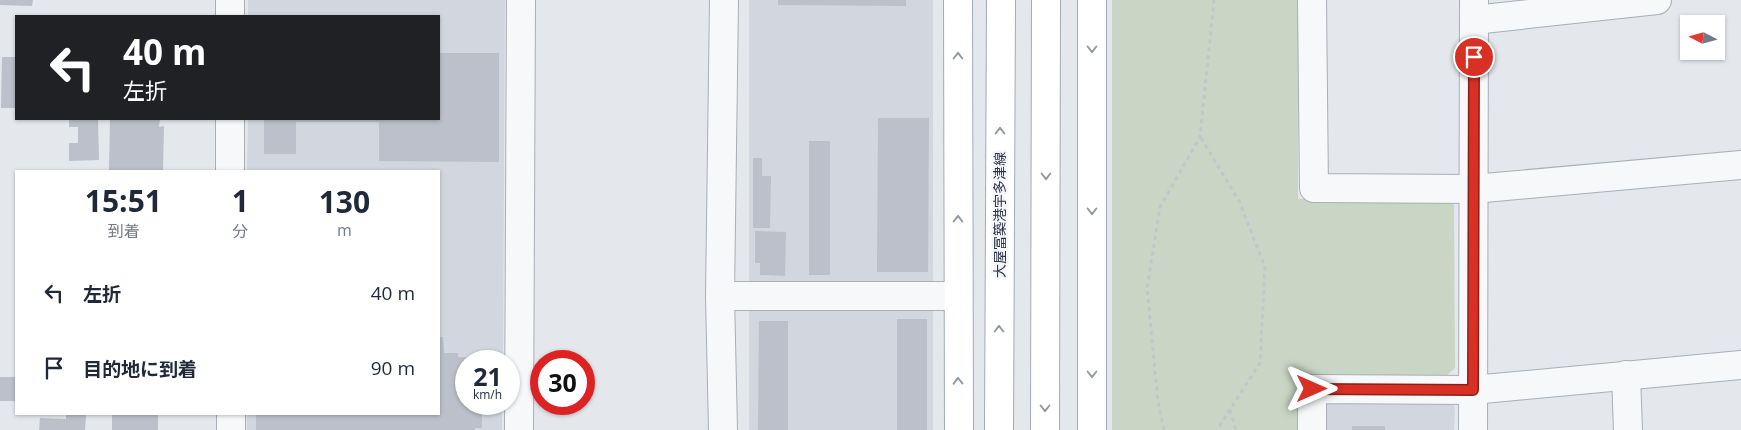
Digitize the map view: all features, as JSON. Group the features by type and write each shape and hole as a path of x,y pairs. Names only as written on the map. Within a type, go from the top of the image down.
{"main road":[{"path":"958,0 959,430"},
{"name":"大屋冨築港宇多津線","path":"998,430 1001,0"},
{"path":"1046,0 1046,430"},
{"path":"1092,0 1092,430"}],"street":[{"path":"230,0 230,15"},
{"path":"519,430 521,0"},
{"path":"723,430 720,296 724,0"},
{"path":"1312,0 1314,188 1473,189 1741,164"},
{"path":"1472,430 1474,10 1657,0"},
{"path":"230,120 230,170"},
{"path":"720,296 958,296"},
{"path":"1312,430 1312,389 1473,390 1741,365"},
{"path":"1626,375 1628,430"},
{"path":"231,415 231,430"}],"path":[{"path":"1164,430 1158,402 1147,288 1160,207 1200,137 1214,0"},
{"path":"1200,137 1239,201 1265,267 1260,363 1218,430"},
{"path":"1230,410 1236,430"}],"shaded area":[{"path":"248,0 505,0 503,350 455,350 455,415 502,415 502,430 247,430 247,415 440,415 440,170 247,170 248,120 440,120 440,15 248,15"},
{"path":"749,0 933,0 933,430 749,430"},
{"path":"1332,399 1448,399 1455,407 1454,430 1323,430 1323,408"}],"green space":[{"path":"1112,0 1298,0 1298,199 1446,199 1454,205 1455,368 1446,376 1300,378 1300,430 1112,430"}],"building":[{"path":"0,0 33,0 32,6 0,5"},
{"path":"778,0 906,0 906,6 778,5"},
{"path":"440,53 499,53 499,162 379,161 379,122 296,122 296,154 264,154 264,120 440,120"},
{"path":"2,57 15,57 15,108 1,108"},
{"path":"878,118 929,118 928,272 877,272"},
{"path":"69,120 98,120 99,160 69,161 69,143 78,143 78,127 69,127"},
{"path":"110,120 160,120 159,127 164,126 163,170 109,170"},
{"path":"809,141 830,141 830,275 809,275"},
{"path":"753,158 762,158 762,176 771,176 770,228 753,228"},
{"path":"755,231 786,232 785,276 760,275 760,263 755,263"},
{"path":"897,319 927,319 927,430 897,430"},
{"path":"759,321 788,321 788,430 758,430"},
{"path":"440,337 443,337 444,353 455,353 455,415 482,415 482,428 475,428 475,430 256,430 256,415 440,415"},
{"path":"0,377 15,377 15,401 0,401"},
{"path":"66,415 86,415 85,430 39,430 40,418 66,419"},
{"path":"112,415 158,415 158,430 112,430"},
{"path":"1352,426 1385,426 1385,430 1352,430"}],"route":[{"path":"1312,389 1473,390 1474,57"}]}
